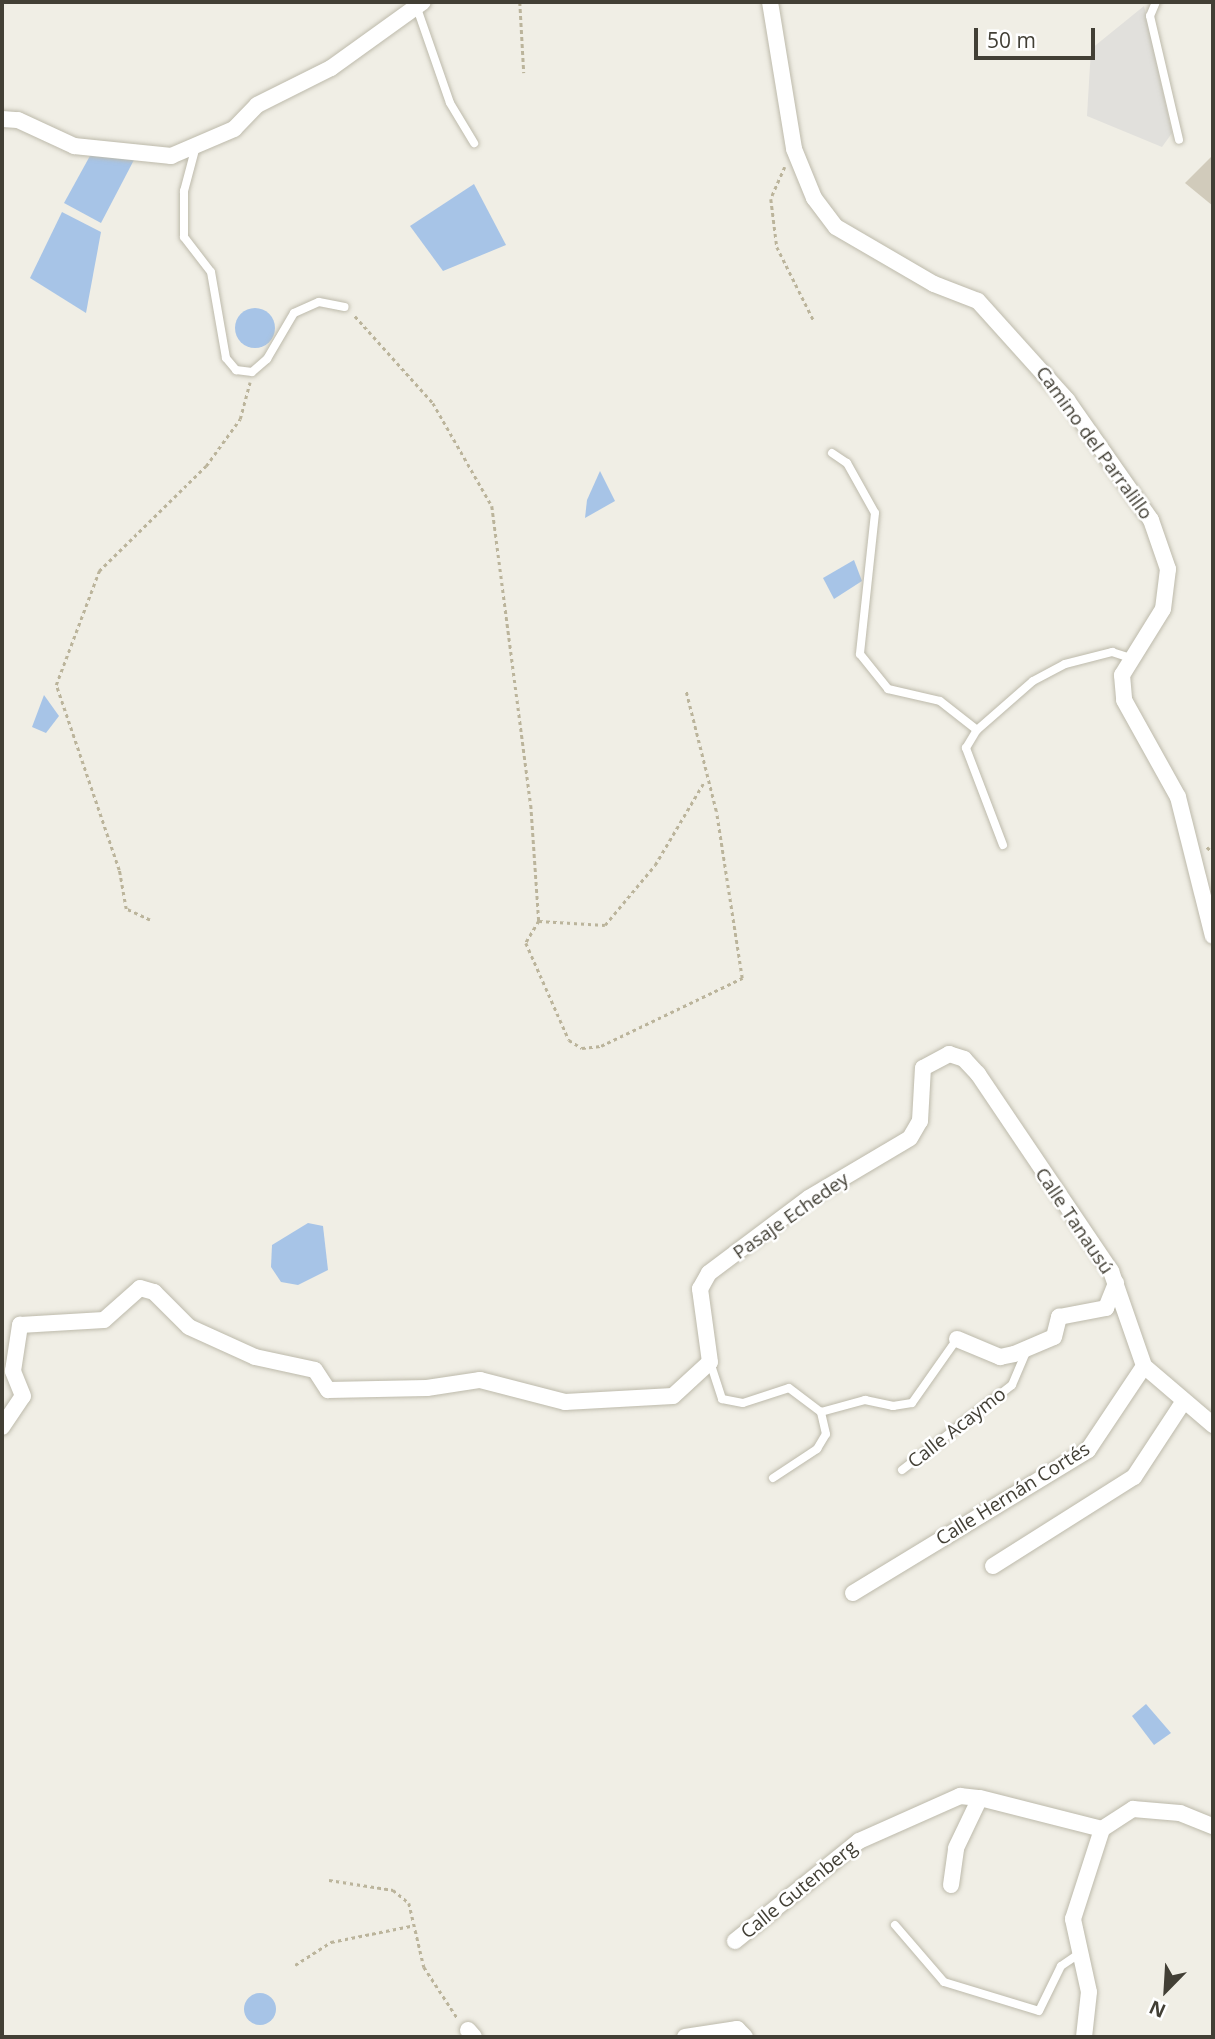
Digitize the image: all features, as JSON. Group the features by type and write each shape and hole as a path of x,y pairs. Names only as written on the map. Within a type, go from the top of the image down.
{"street":[{"name":"Camino del Parralillo","path":"770,2 794,149 814,198 836,227 978,301 1011,333 1067,400 1151,520 1167,561 1163,609 1130,658"},
{"path":"2,119 18,120 75,146 172,156 234,129 257,105 331,68 381,27 420,6"},
{"path":"1130,658 1122,675 1125,700 1178,797 1213,936"},
{"name":"Calle Tanausú","path":"910,1138 920,1121 923,1068 949,1055 964,1059 978,1074 1116,1283 1144,1366"},
{"name":"Pasaje Echedey","path":"710,1362 700,1289 709,1273 809,1198 910,1138"},
{"path":"957,1339 1000,1357 1027,1348 1054,1337 1059,1317 1106,1308 1116,1283"},
{"path":"2,1427 23,1396 13,1371 20,1325 104,1320 140,1288 154,1292 190,1327 233,1347 315,1370 328,1390 427,1388 480,1380 565,1402 608,1404 673,1396 710,1362"},
{"path":"1144,1366 1213,1425"},
{"name":"Calle Hernán Cortés","path":"853,1593 1088,1450 1144,1366"},
{"path":"993,1566 1134,1477 1184,1401"},
{"name":"Calle Gutenberg","path":"735,1941 859,1841 960,1796 980,1798"},
{"path":"951,1885 956,1848 980,1798 1102,1829"},
{"path":"1084,2037 1088,1992 1076,1956 1073,1919 1102,1829 1133,1809 1180,1813 1213,1826"},
{"path":"693,2037 737,2029 745,2037"}],"lane":[{"path":"1156,2 1150,16 1179,140"},
{"path":"420,6 450,103 474,143"},
{"path":"196,146 184,191 184,237 219,296 226,358 236,370 252,372 293,313 319,302 345,307"},
{"path":"832,453 847,463 875,513 860,654 888,689 940,702 977,730"},
{"path":"1003,845 966,748 977,730 1033,681 1065,664 1112,652 1130,658"},
{"path":"821,1412 865,1400 912,1403 957,1339"},
{"name":"Calle Acaymo","path":"902,1470 1012,1385 1027,1348"},
{"path":"710,1362 722,1399 744,1403 789,1388 821,1412 826,1434 817,1449 773,1478"},
{"path":"895,1925 944,1982 1038,2011 1061,1966 1076,1956"}],"path":[{"path":"520,2 524,73"},
{"path":"794,149 771,199 772,212 777,247 814,321"},
{"path":"345,307 433,403 492,506 514,652 539,920 526,943 530,961 561,1012 569,1040 582,1048 601,1046 734,986 742,978 716,811 704,782 686,692"},
{"path":"150,920 126,909 115,858 55,685 99,572 206,466 240,419 252,372"},
{"path":"539,920 605,925 655,865 704,782"},
{"path":"329,1880 393,1891 409,1903 410,1926 424,1967 471,2033"},
{"path":"295,1965 331,1942 410,1926"}],"shaded area":[{"path":"1144,6 1172,133 1162,147 1087,116 1091,49"}],"water":[{"path":"91,154 135,158 101,223 64,203"},
{"path":"474,184 506,245 443,271 410,226"},
{"path":"62,212 101,232 86,313 30,278"},
{"path":"255,308 269,314 275,328 269,342 255,348 241,342 235,328 241,314"},
{"path":"600,471 615,501 585,518 587,500"},
{"path":"854,560 862,581 834,599 823,578"},
{"path":"44,695 59,716 46,733 32,727"},
{"path":"308,1223 323,1226 328,1270 298,1285 281,1282 271,1267 272,1245"},
{"path":"1146,1704 1171,1733 1154,1745 1132,1716"},
{"path":"260,1993 271,1998 276,2009 271,2020 260,2025 249,2020 244,2009 249,1998"}],"building":[{"path":"1213,155 1213,206 1185,183"}]}
